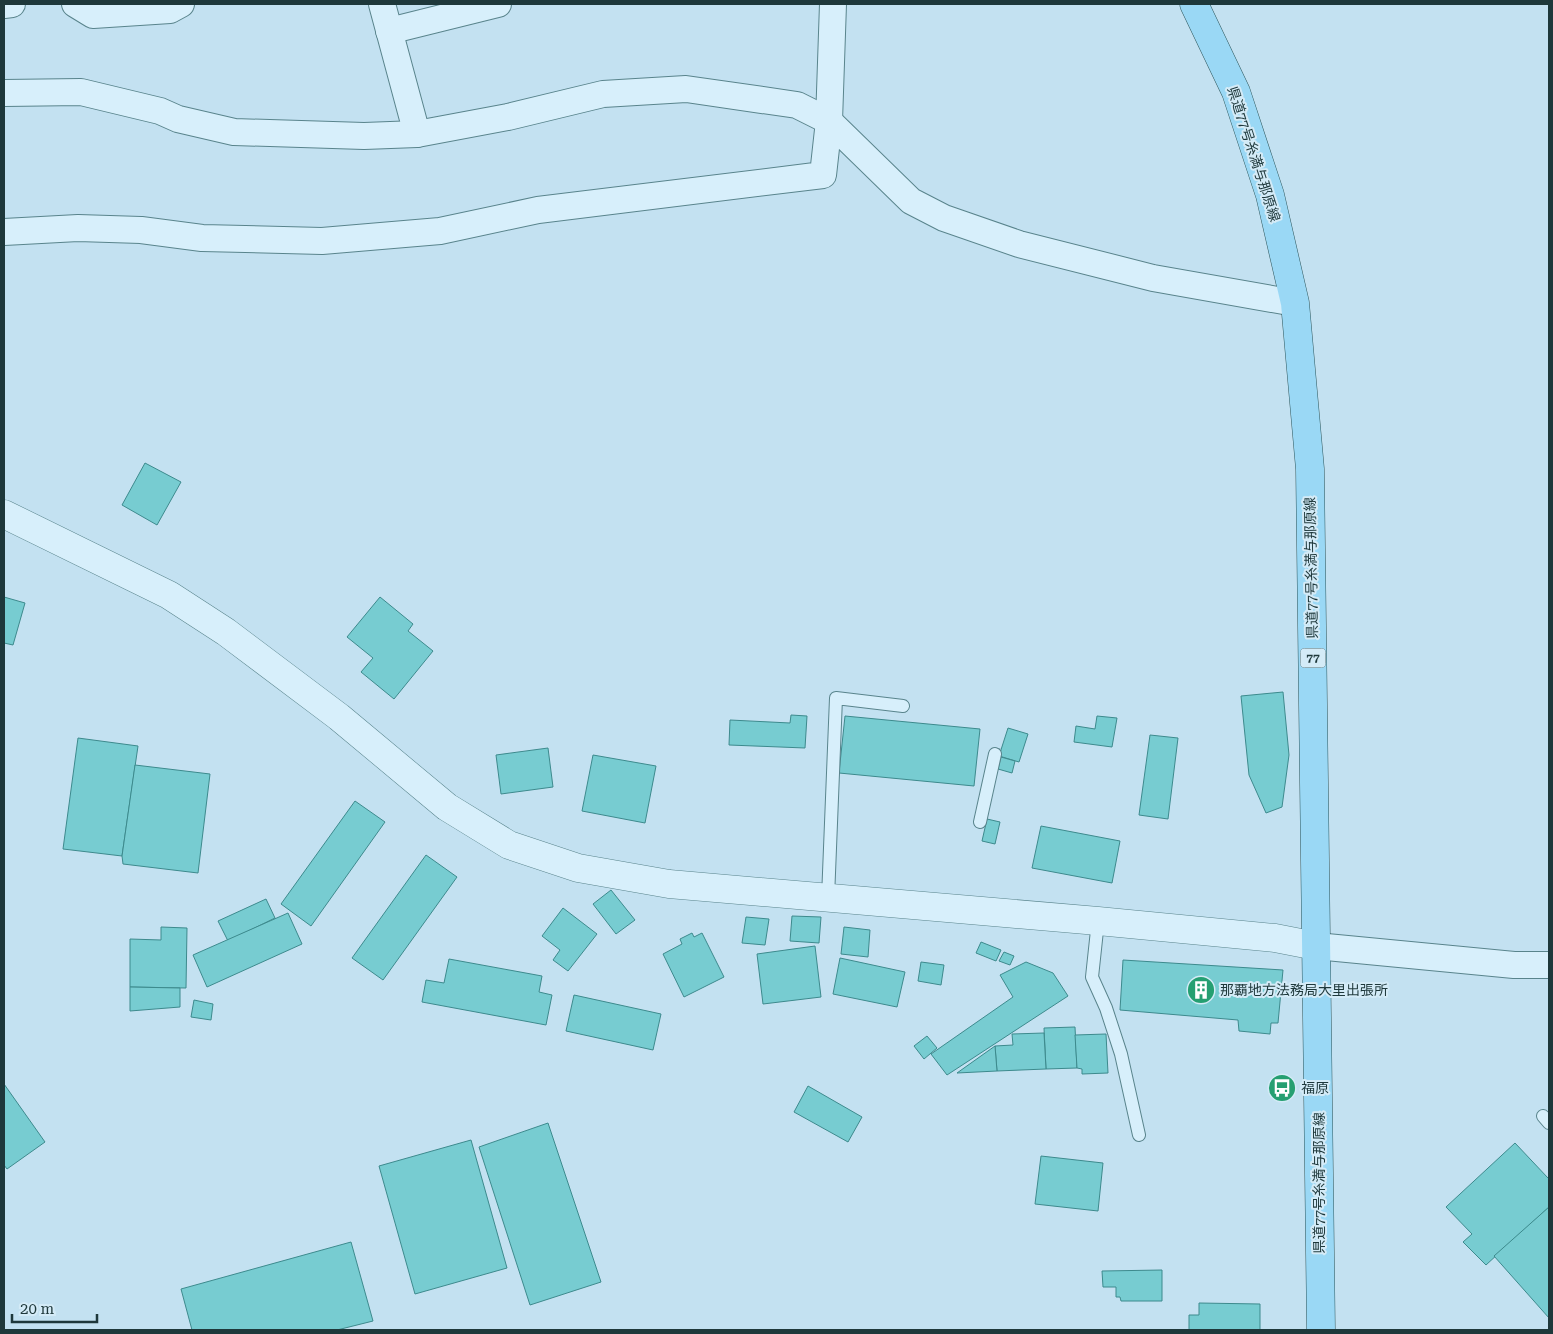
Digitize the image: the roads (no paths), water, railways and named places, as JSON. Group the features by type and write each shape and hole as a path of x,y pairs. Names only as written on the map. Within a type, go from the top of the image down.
{"main road":[{"name":"県道77号糸満与那原線","path":"1194,4 1236,92 1270,195 1295,303 1310,469 1320,1330"}],"street":[{"path":"4,5 12,4"},
{"path":"75,4 93,15 170,10 178,4"},
{"path":"382,4 417,134"},
{"path":"389,31 498,4"},
{"path":"4,232 78,228 141,230 202,238 322,241 440,231 538,210 823,175 829,121 833,4"},
{"path":"4,93 81,92 160,111 178,119 234,132 364,136 417,134 508,117 603,94 686,89 798,105 829,121 910,201 944,218 1019,244 1153,278 1295,303"},
{"path":"4,514 169,594 226,632 339,717 447,807 509,845 578,868 660,882 1275,938 1316,946 1504,964 1549,965"}],"lane":[{"path":"828,898 836,698 903,706"},
{"path":"980,822 995,754"},
{"path":"1098,921 1092,977 1106,1008 1121,1054 1139,1135"}],"place":[{"name":"那覇地方法務局大里出張所","path":"1201,990"},
{"name":"福原","path":"1282,1088"}]}
